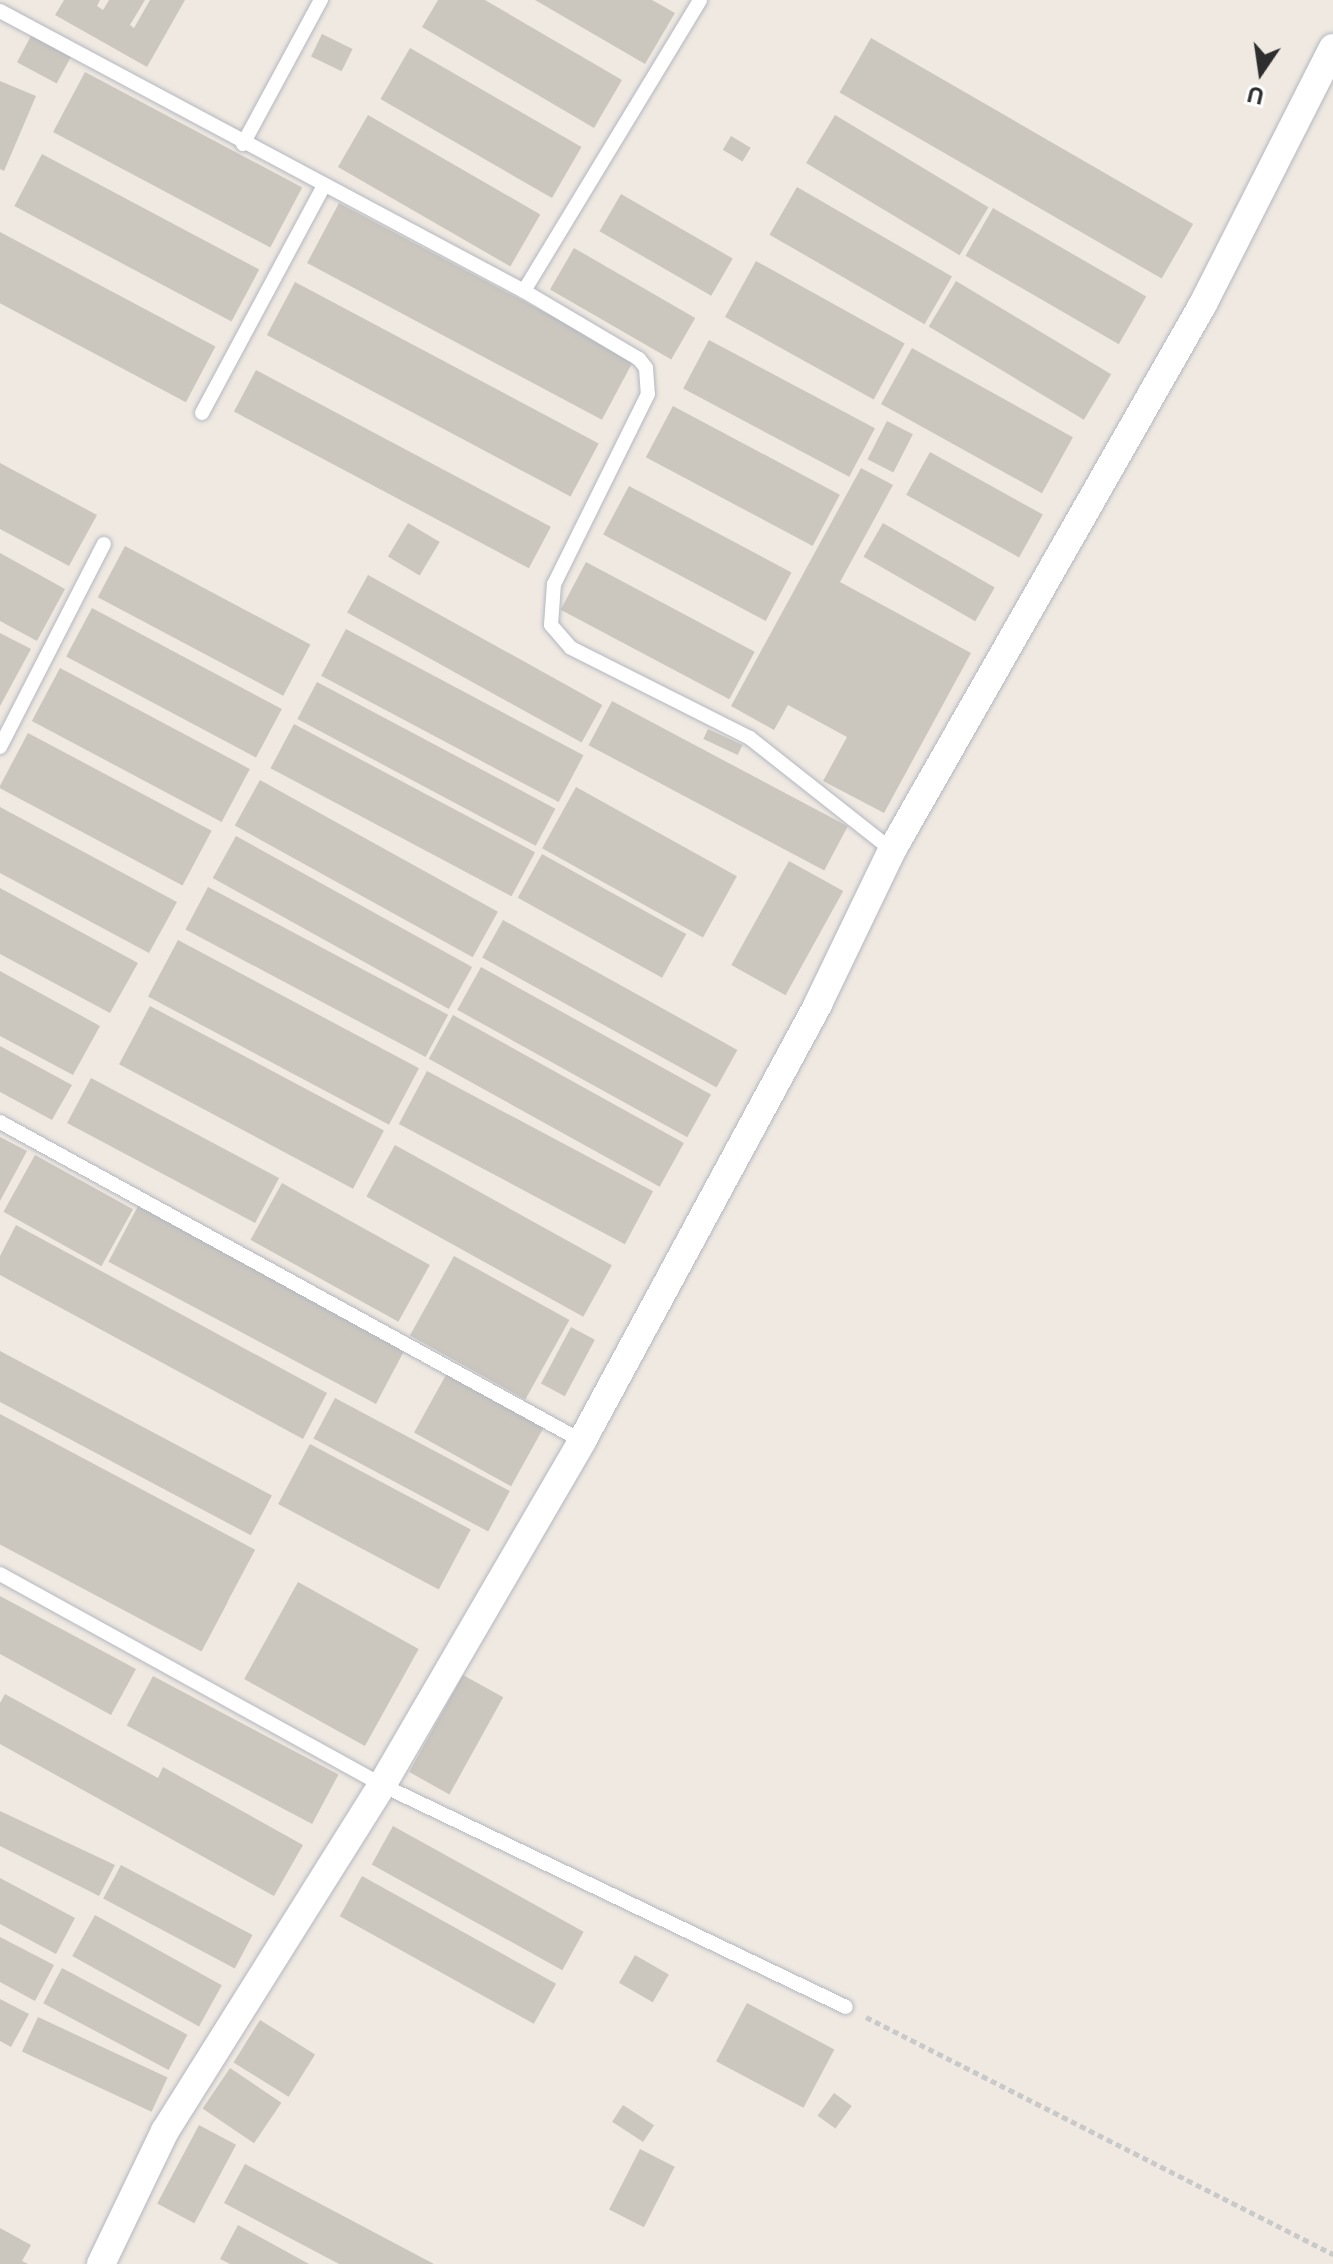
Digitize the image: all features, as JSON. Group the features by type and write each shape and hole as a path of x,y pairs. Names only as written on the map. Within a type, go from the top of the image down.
{"street":[{"path":"101,2264 165,2131 382,1785 582,1441 818,1004 892,850 1203,304 1333,48"}],"lane":[{"path":"243,144 321,0"},
{"path":"524,291 700,0"},
{"path":"0,11 243,144 524,291 639,359 649,385 554,584 551,625 571,648 750,738 892,850"},
{"path":"202,413 324,185"},
{"path":"0,747 104,544"},
{"path":"0,1122 582,1441"},
{"path":"0,1574 382,1785 846,2007"}],"path":[{"path":"846,2007 1333,2254"}],"building":[{"path":"64,0 100,0 97,6 103,10 109,0 145,0 130,25 134,28 150,0 185,0 147,67 55,15"},
{"path":"438,0 485,0 622,80 594,128 422,27"},
{"path":"535,0 652,0 675,13 645,64"},
{"path":"32,34 72,55 57,83 17,62"},
{"path":"322,34 353,49 342,71 311,56"},
{"path":"871,38 1193,224 1162,279 840,93"},
{"path":"410,48 581,147 552,198 380,99"},
{"path":"85,72 302,187 270,248 53,132"},
{"path":"0,81 36,96 4,171 0,169"},
{"path":"368,115 540,214 510,266 338,167"},
{"path":"835,115 988,207 960,255 806,163"},
{"path":"731,136 751,148 742,162 723,150"},
{"path":"42,154 259,269 232,322 14,206"},
{"path":"797,187 952,276 925,324 770,235"},
{"path":"621,194 733,258 711,296 600,231"},
{"path":"339,203 634,360 602,420 307,263"},
{"path":"993,208 1146,296 1119,344 966,256"},
{"path":"0,232 215,347 186,402 0,303"},
{"path":"574,248 695,318 671,360 550,290"},
{"path":"756,261 905,343 874,399 725,317"},
{"path":"956,281 1111,374 1084,420 929,326"},
{"path":"295,282 599,443 571,496 267,335"},
{"path":"709,340 875,428 849,477 683,389"},
{"path":"912,348 1073,437 1042,493 881,404"},
{"path":"256,370 551,527 529,568 234,411"},
{"path":"673,406 840,495 813,546 646,457"},
{"path":"887,421 913,434 893,472 867,459"},
{"path":"930,452 1043,515 1019,557 906,495"},
{"path":"0,463 97,515 69,566 0,529"},
{"path":"861,468 893,485 840,582 971,653 884,813 823,781 847,737 788,705 774,730 731,706"},
{"path":"629,486 791,572 766,621 603,535"},
{"path":"408,523 440,542 420,575 388,556"},
{"path":"883,523 995,588 975,621 864,557"},
{"path":"125,546 310,645 283,696 98,597"},
{"path":"0,553 65,589 37,641 0,621"},
{"path":"586,562 755,652 729,699 561,610"},
{"path":"368,575 602,705 582,743 347,613"},
{"path":"92,608 282,709 256,757 66,657"},
{"path":"346,629 584,755 559,802 321,676"},
{"path":"0,633 31,649 0,706"},
{"path":"60,668 250,769 222,822 32,721"},
{"path":"317,682 555,809 536,846 297,719"},
{"path":"612,701 848,826 824,870 589,745"},
{"path":"294,724 535,852 512,896 271,768"},
{"path":"708,729 742,745 738,755 703,739"},
{"path":"28,733 212,831 183,885 0,788"},
{"path":"260,780 498,912 473,957 235,825"},
{"path":"576,787 737,876 703,937 542,848"},
{"path":"0,807 177,902 149,953 0,873"},
{"path":"236,836 472,967 449,1009 213,878"},
{"path":"542,854 686,934 662,978 518,898"},
{"path":"789,861 843,891 786,995 731,965"},
{"path":"208,887 448,1015 426,1057 185,929"},
{"path":"0,888 138,963 110,1013 0,954"},
{"path":"503,920 737,1050 717,1088 482,958"},
{"path":"178,940 419,1068 389,1125 148,997"},
{"path":"481,967 711,1095 687,1137 457,1010"},
{"path":"0,971 100,1026 73,1075 0,1036"},
{"path":"150,1006 384,1130 353,1189 119,1064"},
{"path":"453,1015 684,1143 660,1187 429,1059"},
{"path":"0,1046 72,1085 52,1120 0,1092"},
{"path":"427,1071 653,1191 625,1244 399,1124"},
{"path":"91,1078 279,1178 255,1223 67,1123"},
{"path":"0,1137 27,1151 0,1201"},
{"path":"395,1145 612,1265 583,1317 366,1197"},
{"path":"35,1155 133,1209 101,1266 3,1212"},
{"path":"282,1183 430,1265 398,1322 250,1240"},
{"path":"138,1206 406,1348 376,1404 108,1262"},
{"path":"16,1225 327,1393 303,1439 0,1275 0,1256"},
{"path":"454,1256 569,1320 525,1400 410,1336"},
{"path":"571,1327 595,1340 565,1396 541,1384"},
{"path":"0,1351 272,1496 251,1535 0,1402"},
{"path":"447,1373 544,1427 511,1486 414,1432"},
{"path":"335,1398 510,1491 488,1532 313,1439"},
{"path":"0,1414 255,1550 226,1604 0,1484"},
{"path":"310,1444 471,1529 439,1589 278,1504"},
{"path":"0,1481 228,1602 202,1652 0,1544"},
{"path":"298,1582 419,1649 365,1746 244,1679"},
{"path":"0,1596 136,1669 111,1715 0,1654"},
{"path":"463,1675 503,1697 449,1794 409,1772"},
{"path":"153,1676 338,1775 312,1824 127,1725"},
{"path":"5,1694 158,1778 163,1767 303,1845 274,1896 0,1744 0,1703"},
{"path":"0,1811 115,1865 99,1896 0,1846"},
{"path":"393,1826 584,1932 562,1970 372,1864"},
{"path":"121,1865 253,1935 235,1969 103,1899"},
{"path":"362,1876 556,1984 534,2024 340,1916"},
{"path":"0,1878 75,1918 56,1954 0,1924"},
{"path":"95,1915 222,1985 199,2026 72,1956"},
{"path":"0,1937 54,1965 35,2001 0,1982"},
{"path":"635,1955 669,1974 653,2002 619,1983"},
{"path":"62,1968 187,2035 169,2070 43,2003"},
{"path":"0,1999 29,2014 11,2047 0,2041"},
{"path":"747,2003 834,2049 803,2108 716,2061"},
{"path":"38,2017 168,2077 152,2112 22,2051"},
{"path":"260,2020 315,2054 289,2097 234,2062"},
{"path":"230,2068 281,2103 254,2143 203,2109"},
{"path":"834,2093 852,2106 835,2129 818,2116"},
{"path":"623,2105 654,2125 643,2142 612,2122"},
{"path":"199,2125 236,2145 194,2223 157,2204"},
{"path":"640,2149 675,2167 644,2227 609,2210"},
{"path":"245,2164 434,2264 339,2264 224,2203"},
{"path":"238,2225 309,2264 230,2264 220,2259"},
{"path":"0,2228 31,2245 22,2261 28,2264 0,2264"}]}
